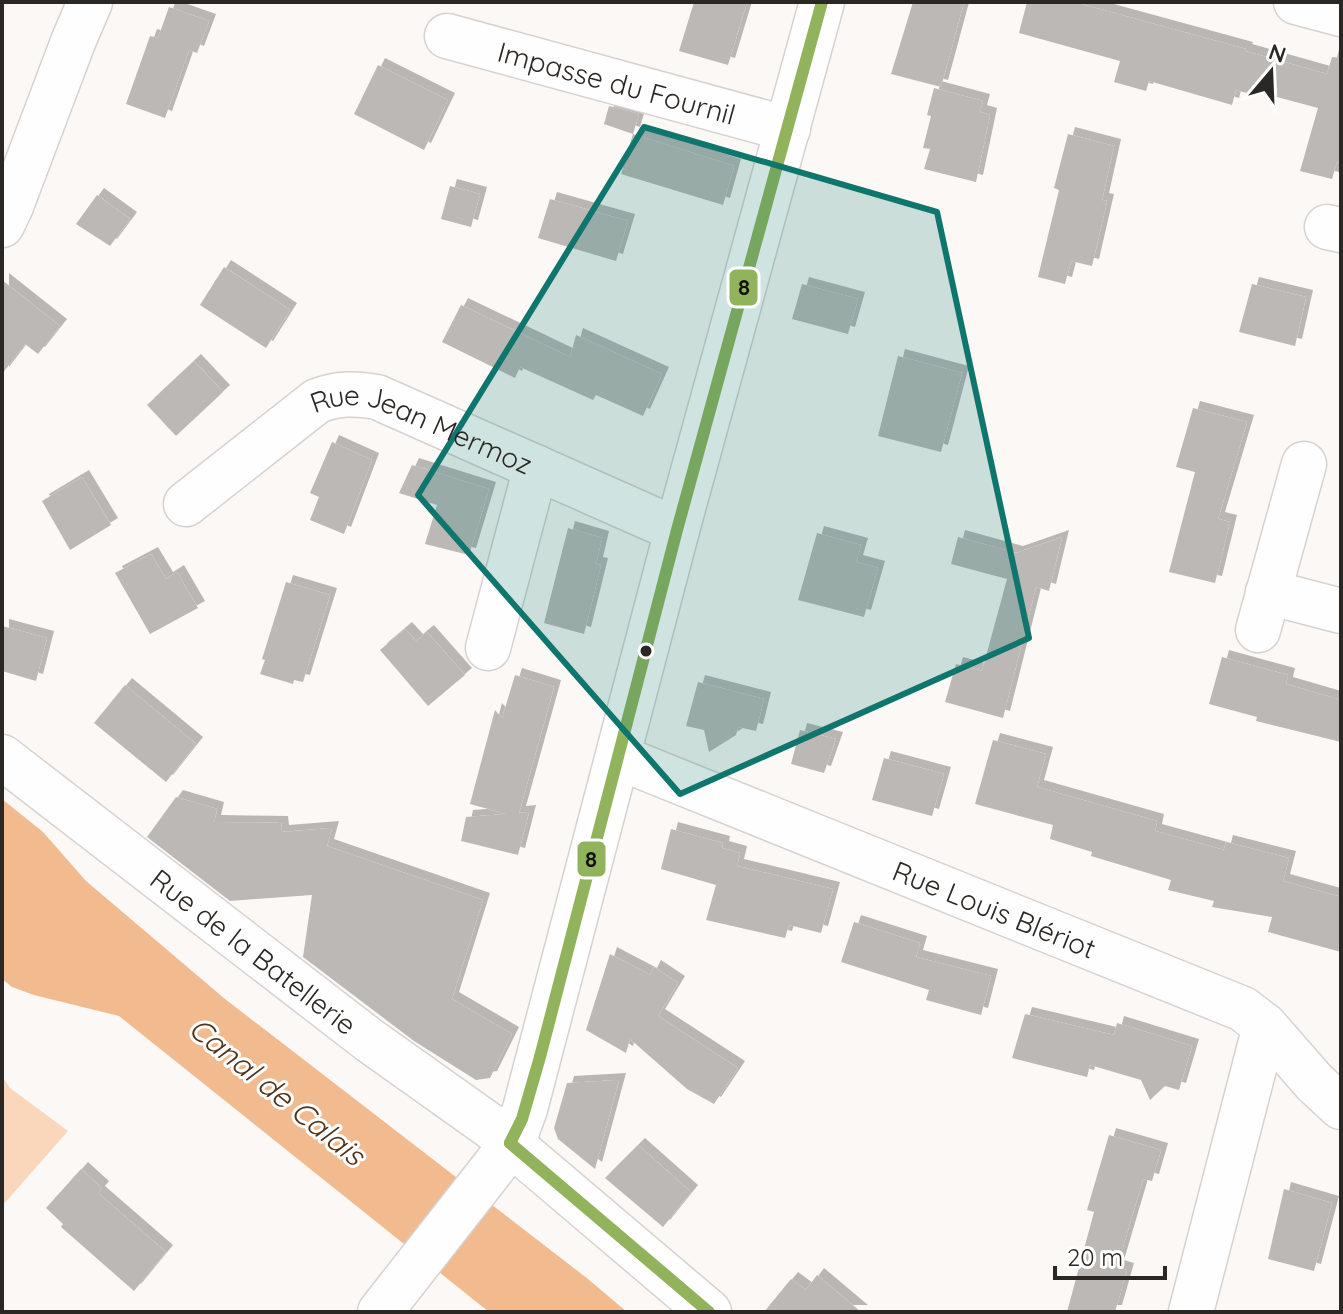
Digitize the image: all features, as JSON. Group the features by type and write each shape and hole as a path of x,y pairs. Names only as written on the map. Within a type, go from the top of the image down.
{"street":[{"path":"2,225 90,2"},
{"path":"380,1312 500,1157 522,1119 677,530 822,2"},
{"path":"1296,2 1341,14"},
{"name":"Impasse du Fournil","path":"447,36 788,129"},
{"name":"Rue Jean Mermoz","path":"186,504 317,401 331,396 362,394 377,397 677,530"},
{"path":"1304,464 1263,611 1341,611"},
{"path":"488,648 536,467"},
{"name":"Rue de la Batellerie","path":"2,757 369,1040 482,1120 500,1157 709,1312"},
{"name":"Rue Louis Blériot","path":"618,757 1243,1009 1265,1026 1315,1083 1341,1107"},
{"path":"1191,1312 1265,1026"}],"highlighted area":[{"path":"644,127 937,212 1029,638 680,794 418,495"}],"shaded area":[{"path":"2,1076 10,1088 68,1131 2,1206"}],"water":[{"name":"Canal de Calais","path":"2,799 43,832 86,881 225,999 627,1312 489,1312 119,1016 34,995 12,987 2,979"}],"building":[{"path":"694,2 747,2 728,65 679,51"},
{"path":"913,2 964,2 941,87 891,74"},
{"path":"1027,2 1074,2 1327,74 1332,57 1341,58 1341,163 1337,162 1332,179 1300,171 1318,108 1251,90 1250,94 1236,90 1232,105 1149,81 1146,91 1114,82 1120,61 1019,33"},
{"path":"169,7 209,21 197,53 189,50 165,118 126,104 150,36 158,38"},
{"path":"378,65 448,100 424,150 354,114"},
{"path":"934,88 983,101 980,112 990,115 976,182 924,169 930,149 923,148 931,116 927,115"},
{"path":"609,106 639,114 633,134 604,124"},
{"path":"633,134 734,166 723,205 621,174"},
{"path":"1068,134 1114,146 1102,200 1107,201 1092,266 1071,261 1065,284 1038,277 1059,190 1054,188"},
{"path":"450,186 480,194 471,227 441,219"},
{"path":"97,195 130,219 110,246 76,224"},
{"path":"550,199 628,221 616,261 538,238"},
{"path":"224,267 290,310 266,348 200,305"},
{"path":"2,280 60,326 38,354 25,344 2,374"},
{"path":"802,284 858,299 848,334 792,319"},
{"path":"1252,284 1306,297 1295,346 1239,332"},
{"path":"461,305 570,357 576,335 662,374 643,416 596,395 593,400 520,367 515,378 442,342"},
{"path":"898,356 962,373 941,452 878,436"},
{"path":"194,361 223,392 176,436 147,405"},
{"path":"1193,408 1247,422 1218,519 1230,522 1215,583 1169,572 1195,472 1176,467"},
{"path":"332,442 372,460 344,534 310,520 319,497 310,493"},
{"path":"412,465 489,489 469,555 425,544 437,505 399,493"},
{"path":"82,477 111,525 70,550 42,501"},
{"path":"568,528 602,538 596,564 601,565 584,634 544,623"},
{"path":"817,533 861,545 856,562 878,568 864,617 798,600"},
{"path":"958,537 1016,553 1062,537 1049,591 1036,587 1003,718 945,702 956,664 982,671 1007,579 951,564"},
{"path":"151,554 166,579 177,572 198,608 150,634 115,573"},
{"path":"286,582 330,595 303,682 294,680 293,684 260,674"},
{"path":"2,626 47,638 36,681 2,671"},
{"path":"405,629 416,641 427,632 465,675 428,706 380,650"},
{"path":"1222,657 1288,675 1286,684 1341,700 1341,742 1256,721 1257,717 1209,704"},
{"path":"515,675 554,687 519,813 529,812 518,855 461,841 466,817 506,814 470,804 495,710 502,718"},
{"path":"698,682 764,699 756,731 738,727 736,735 709,752 704,730 686,726"},
{"path":"125,685 196,744 166,782 94,723"},
{"path":"800,730 836,739 824,773 791,764"},
{"path":"993,740 1046,754 1037,787 1157,821 1155,831 1224,850 1226,842 1289,858 1283,881 1341,897 1341,952 1268,932 1272,917 1212,907 1214,901 1168,890 1171,880 1091,856 1092,852 1050,839 1053,825 975,804"},
{"path":"884,758 944,774 932,816 872,800"},
{"path":"176,797 217,809 214,822 281,823 282,832 332,828 327,846 483,900 452,999 512,1034 490,1078 476,1080 414,1041 303,957 312,895 230,901 147,837"},
{"path":"671,829 723,843 722,848 740,853 737,866 833,889 821,933 789,925 785,938 706,920 716,885 661,869"},
{"path":"854,922 920,943 916,957 991,976 981,1015 926,1000 929,990 841,962"},
{"path":"610,954 650,975 654,967 678,983 658,1016 738,1068 714,1104 687,1089 630,1039 626,1053 586,1030"},
{"path":"1025,1014 1114,1035 1117,1023 1192,1046 1179,1090 1165,1086 1150,1100 1141,1080 1090,1065 1087,1077 1012,1058"},
{"path":"619,1080 595,1169 558,1139 554,1128 567,1083"},
{"path":"1109,1135 1161,1150 1152,1181 1143,1179 1117,1267 1127,1270 1115,1312 1067,1312 1094,1212 1087,1210"},
{"path":"638,1145 691,1192 663,1227 605,1178"},
{"path":"81,1169 102,1188 98,1193 166,1252 134,1291 61,1227 63,1224 46,1208"},
{"path":"1284,1189 1332,1203 1314,1271 1268,1259"},
{"path":"817,1275 861,1312 764,1312 791,1279 806,1290"}],"transit line":[{"name":"8","path":"510,1143 522,1119 540,1057 677,530 822,2"},
{"name":"8","path":"510,1143 709,1312"}]}
